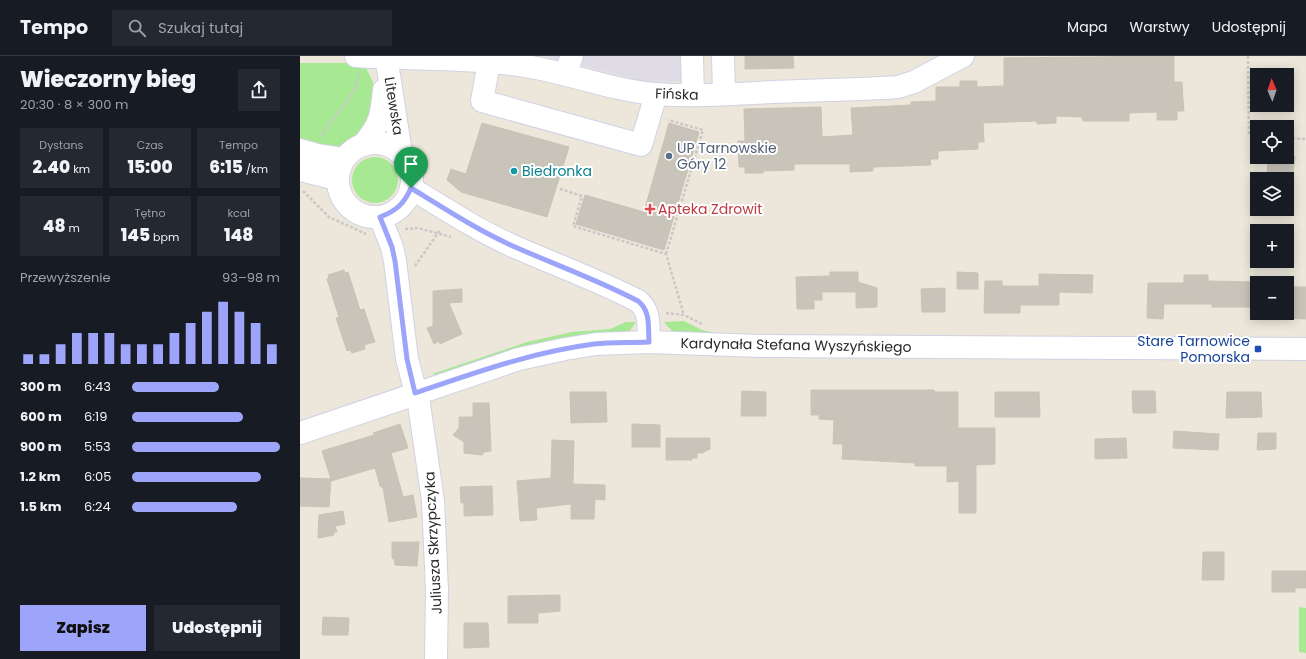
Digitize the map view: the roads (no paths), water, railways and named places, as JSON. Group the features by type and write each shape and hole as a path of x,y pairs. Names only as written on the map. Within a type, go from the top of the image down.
{"street":[{"path":"692,56 693,95"},
{"path":"724,56 724,94"},
{"name":"Fińska","path":"358,62 386,57 520,65 569,65 601,85 656,94 693,95 898,87 914,82 963,56"},
{"name":"Litewska","path":"363,145 374,131 381,117 386,57"},
{"name":"Litewska","path":"386,57 401,154"},
{"path":"489,62 482,101 641,145 656,94"},
{"path":"377,143 391,146 401,154 410,170 411,188 405,202 394,212 380,217 368,217 357,213 347,206 341,196 337,179 344,159 350,152 363,145 377,143"},
{"path":"300,150 318,155 344,159"},
{"path":"300,170 337,179"},
{"path":"411,188 450,213 514,247 590,278 638,301 644,307 647,314 649,342"},
{"name":"Juliusza Skrzypczyka","path":"380,217 392,247 395,261 407,359 420,412 433,501 437,590 436,659"},
{"name":"Kardynała Stefana Wyszyńskiego","path":"300,433 519,359 596,344 649,342 768,346 1306,349"}],"place":[{"name":"UP Tarnowskie Góry 12","path":"669,156"},
{"name":"Biedronka","path":"514,171"},
{"name":"Apteka Zdrowit","path":"650,209"},
{"name":"Stare Tarnowice Pomorska","path":"1258,349"}]}
